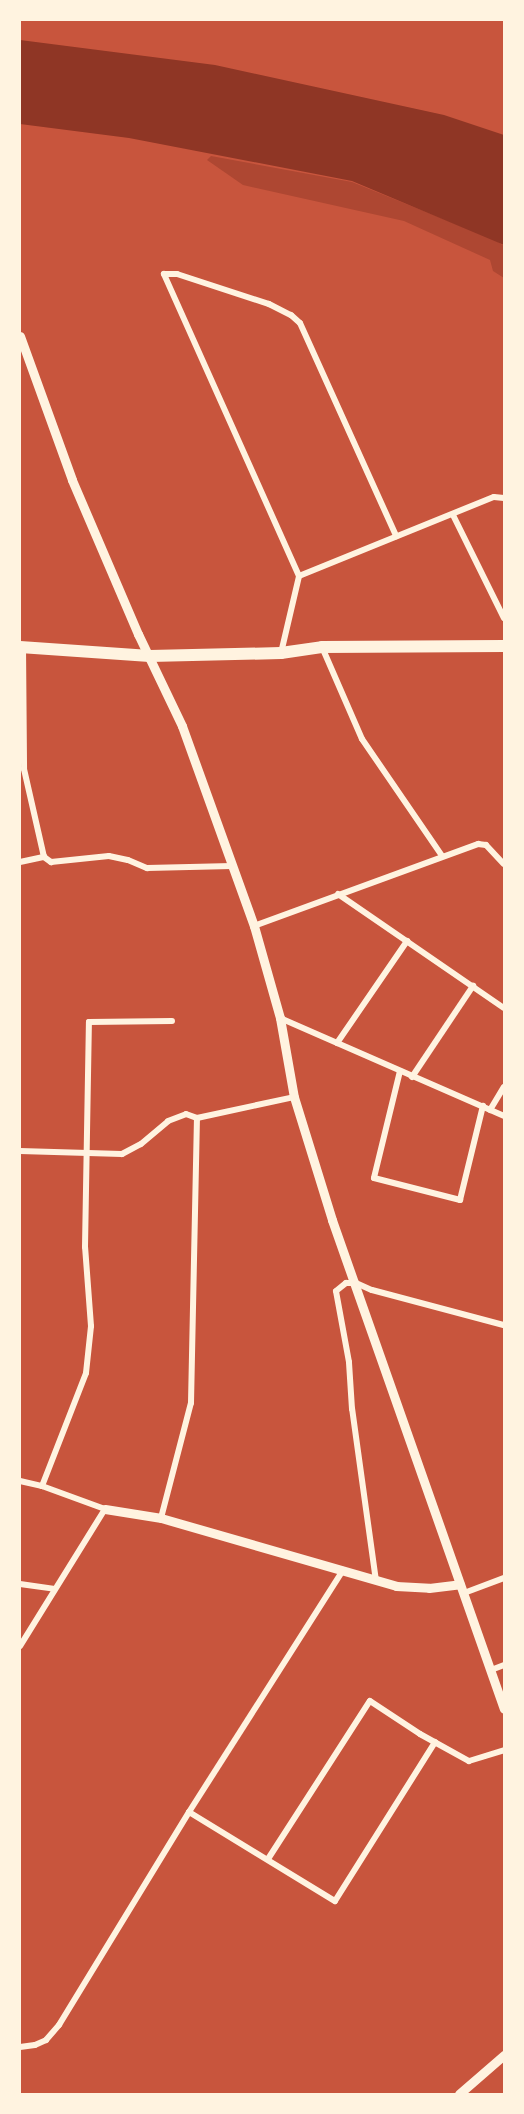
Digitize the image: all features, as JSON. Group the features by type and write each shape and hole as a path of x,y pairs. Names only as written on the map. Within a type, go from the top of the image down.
{"highway":[{"path":"22,647 150,657 281,653 322,647 504,646"}],"street":[{"path":"281,653 299,576 164,274 177,274 269,304 291,315 300,323 396,536"},
{"path":"20,336 72,480 182,726 254,926 280,1018 294,1097 332,1220 504,1709"},
{"path":"299,576 494,497 504,498"},
{"path":"453,514 504,618"},
{"path":"22,647 24,769 44,857 51,862 109,856 128,860 147,868 232,866"},
{"path":"322,647 362,739 442,856"},
{"path":"254,926 478,844 486,845 504,864"},
{"path":"20,862 44,857"},
{"path":"338,894 504,1008"},
{"path":"337,1043 407,941"},
{"path":"412,1077 473,986"},
{"path":"280,1018 504,1116"},
{"path":"42,1486 87,1373 91,1326 85,1248 89,1022 172,1021"},
{"path":"400,1071 374,1178 460,1200 483,1106"},
{"path":"490,1110 504,1087"},
{"path":"20,1151 122,1154 141,1144 168,1121 186,1114 197,1118 294,1097"},
{"path":"161,1518 191,1403 197,1118"},
{"path":"376,1581 352,1409 349,1362 336,1291 346,1283 356,1283 372,1290 504,1325"},
{"path":"20,1481 42,1486 105,1509 161,1518 396,1586 462,1588 504,1578"},
{"path":"20,1646 105,1509"},
{"path":"20,2047 35,2045 53,2033 189,1812 343,1570"},
{"path":"20,1584 55,1589"},
{"path":"491,1670 504,1665"},
{"path":"268,1859 370,1701 469,1761 504,1750"},
{"path":"189,1812 335,1901 435,1742"},
{"path":"459,2094 504,2055"}],"shaded area":[{"path":"20,40 215,65 444,115 504,135 504,245 352,181 129,138 20,124"},
{"path":"211,156 352,182 495,240 504,246 504,278 493,271 490,260 404,221 243,185 207,160"}]}
